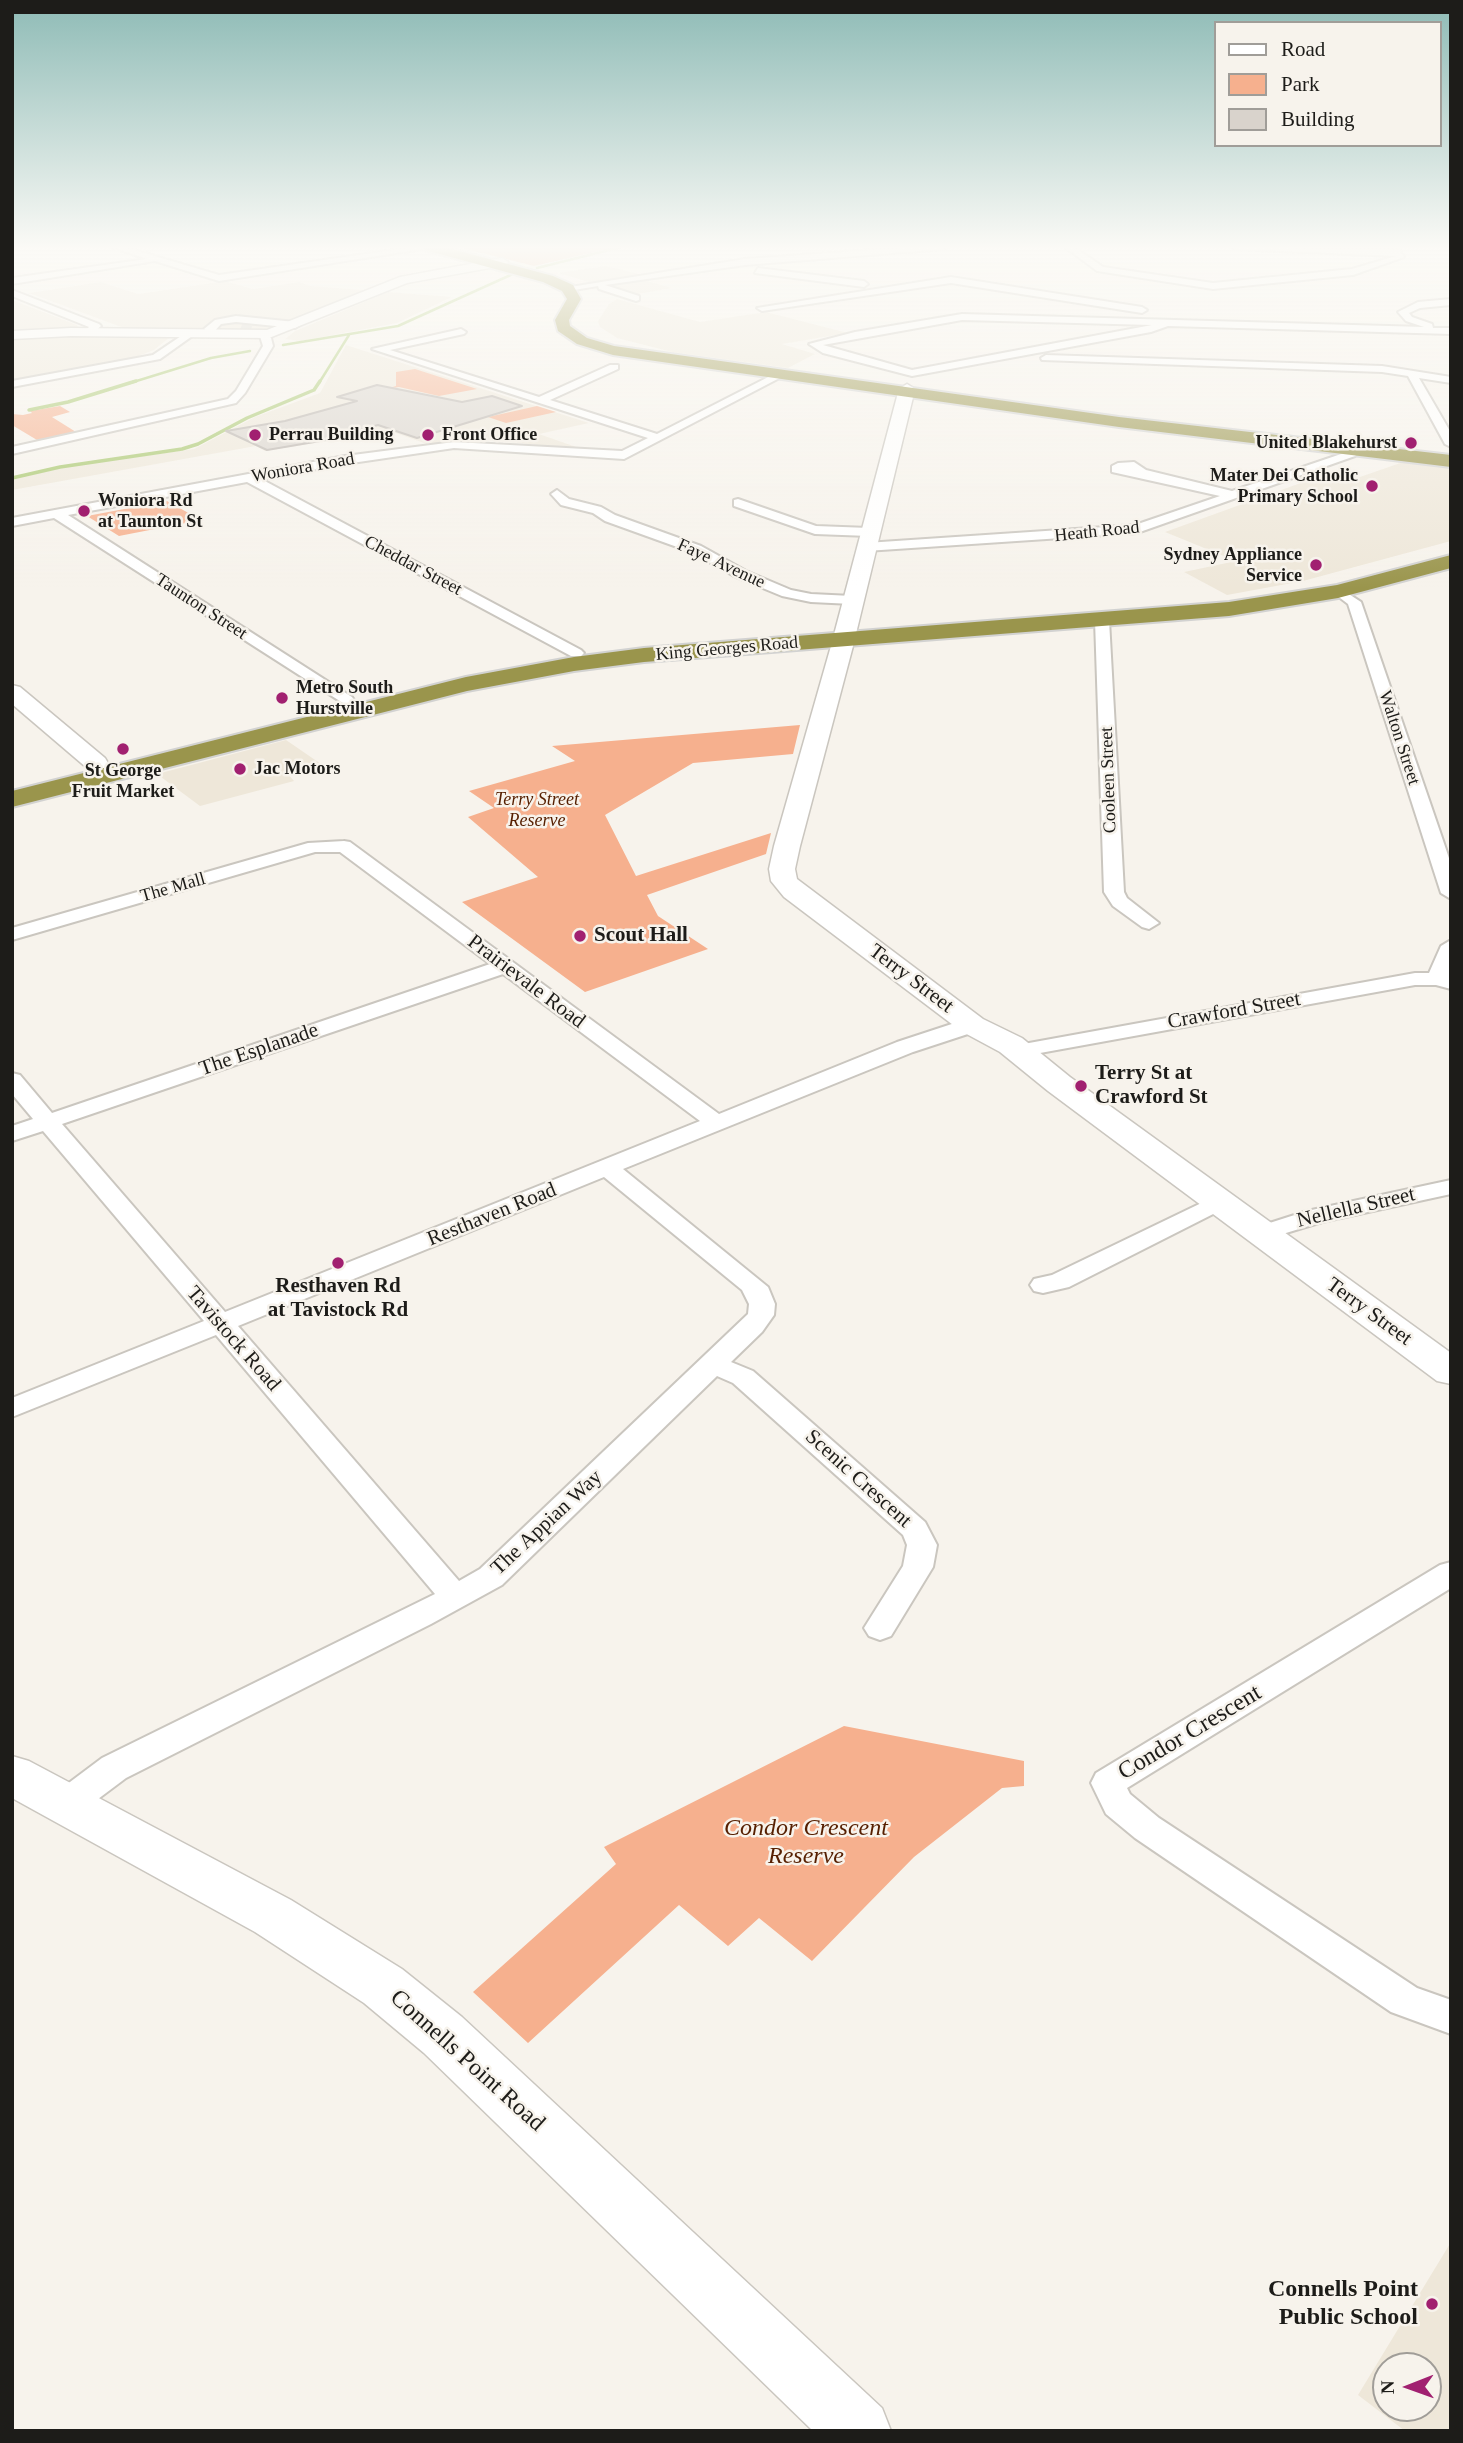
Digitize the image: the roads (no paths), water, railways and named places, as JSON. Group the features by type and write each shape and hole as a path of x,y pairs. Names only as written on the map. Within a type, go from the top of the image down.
{"highway":[{"path":"685,361 908,385 1451,459"},
{"name":"King Georges Road","path":"12,799 466,684 573,664 845,634 1244,598 1303,588 1451,548"},
{"name":"King Georges Road","path":"12,785 346,700 470,671 576,653 721,637 845,634 1102,620 1229,609 1338,591 1451,561"},
{"path":"56,788 94,769 96,763 126,764 172,753 200,751"}],"street":[{"path":"12,384 132,361"},
{"path":"12,451 232,401 240,393 259,361"},
{"path":"416,361 659,438"},
{"path":"849,361 908,385 984,361"},
{"path":"1147,361 1382,369 1451,380"},
{"path":"47,366 65,375"},
{"path":"541,400 614,367"},
{"name":"Woniora Road","path":"12,522 345,460 454,445 619,456 783,373"},
{"path":"1412,374 1451,444"},
{"name":"Terry Street","path":"908,385 788,846 783,876 794,891 972,1025 1018,1051 1033,1065 1451,1372"},
{"name":"Heath Road","path":"738,503 815,530 868,540 1128,531 1152,526 1358,448"},
{"path":"1138,472 1232,495"},
{"name":"Cheddar Street","path":"249,478 576,653"},
{"name":"Faye Avenue","path":"557,494 565,502 597,510 610,518 696,549 741,574 787,593 852,600"},
{"name":"Taunton Street","path":"57,514 346,700"},
{"name":"Walton Street","path":"1338,591 1354,602 1451,893"},
{"name":"Cooleen Street","path":"1102,620 1114,892 1120,902 1149,923"},
{"path":"12,692 96,763"},
{"name":"The Mall","path":"12,934 314,847 334,845"},
{"name":"Prairievale Road","path":"334,845 348,848 717,1123"},
{"path":"1444,981 1451,946"},
{"name":"The Esplanade","path":"12,1134 505,966"},
{"name":"Crawford Street","path":"1018,1051 1415,979 1444,981"},
{"name":"Resthaven Road","path":"12,1408 905,1047 972,1025"},
{"name":"Tavistock Road","path":"12,1080 455,1597"},
{"name":"The Appian Way","path":"66,1804 114,1768 491,1577 753,1326 761,1315 762,1304 759,1293 751,1284 607,1168"},
{"name":"Nellella Street","path":"1263,1233 1317,1216 1451,1187"},
{"path":"1043,1285 1060,1281 1218,1202"},
{"name":"Scenic Crescent","path":"712,1364 743,1377 915,1530 922,1545 918,1567 880,1628"},
{"name":"Condor Crescent","path":"1451,1573 1108,1783 1118,1804 1147,1828 1404,2000 1451,2017"},
{"name":"Connells Point Road","path":"12,1775 273,1916 383,1986 443,2035 859,2431"}],"waterway":[{"path":"130,383 201,361"},
{"path":"319,383 333,361"},
{"path":"29,410 68,402 136,381"},
{"path":"12,478 60,467 182,449 198,444 247,418 314,390 320,381"}],"place":[{"name":"Perrau Building","path":"255,435"},
{"name":"Front Office","path":"428,435"},
{"name":"United Blakehurst","path":"1411,443"},
{"name":"Mater Dei Catholic Primary School","path":"1372,486"},
{"name":"Woniora Rd at Taunton St","path":"84,511"},
{"name":"Sydney Appliance Service","path":"1316,565"},
{"name":"Metro South Hurstville","path":"282,698"},
{"name":"St George Fruit Market","path":"123,749"},
{"name":"Jac Motors","path":"240,769"},
{"name":"Scout Hall","path":"580,936"},
{"name":"Terry St at Crawford St","path":"1081,1086"},
{"name":"Resthaven Rd at Tavistock Rd","path":"338,1263"},
{"name":"Connells Point Public School","path":"1432,2304"}],"park label":[{"name":"Terry Street Reserve","path":"537,810"},
{"name":"Condor Crescent Reserve","path":"806,1843"}]}
